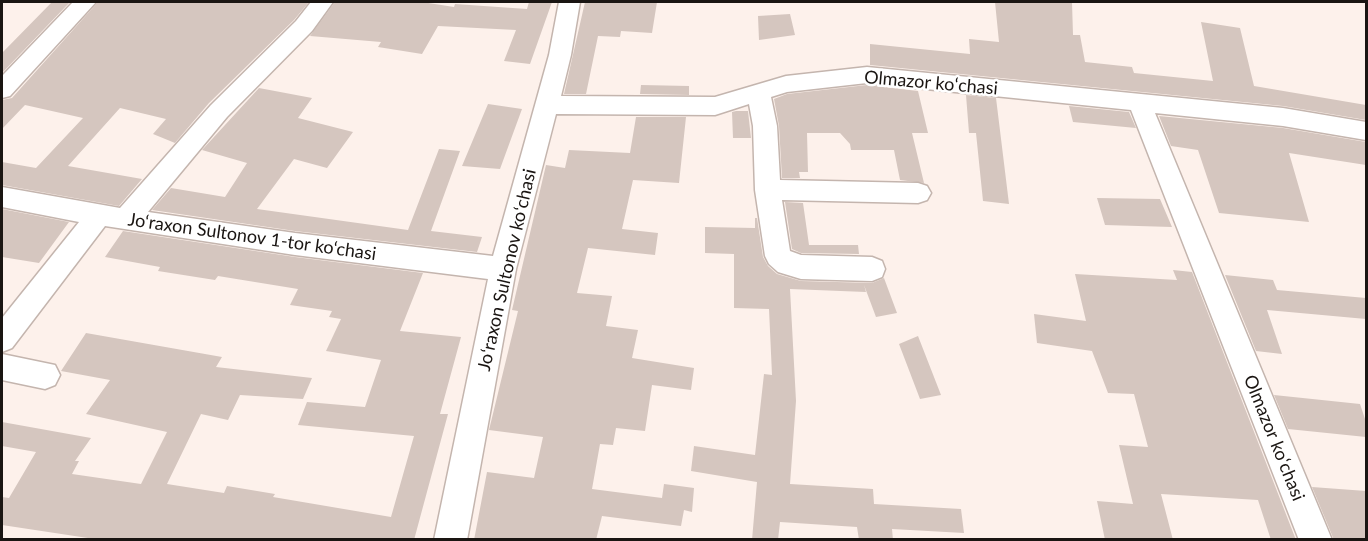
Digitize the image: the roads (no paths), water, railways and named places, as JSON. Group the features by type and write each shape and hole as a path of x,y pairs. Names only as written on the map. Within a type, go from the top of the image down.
{"street":[{"path":"2,90 85,2"},
{"path":"126,219 219,111 304,26 322,2"},
{"name":"Joʻraxon Sultonov koʻchasi","path":"450,540 503,269 547,105 569,2"},
{"name":"Olmazor koʻchasi","path":"547,105 714,106 786,84 867,75 1283,117 1366,131"},
{"path":"758,92 765,126 768,190 778,256 782,261 801,267 872,269"},
{"name":"Olmazor koʻchasi","path":"1138,102 1316,540"},
{"path":"768,190 918,193"},
{"name":"Jo‘raxon Sultonov 1-tor ko‘chasi","path":"2,196 99,215 295,244 503,269"},
{"path":"2,339 99,215"},
{"path":"2,367 45,375"}]}
